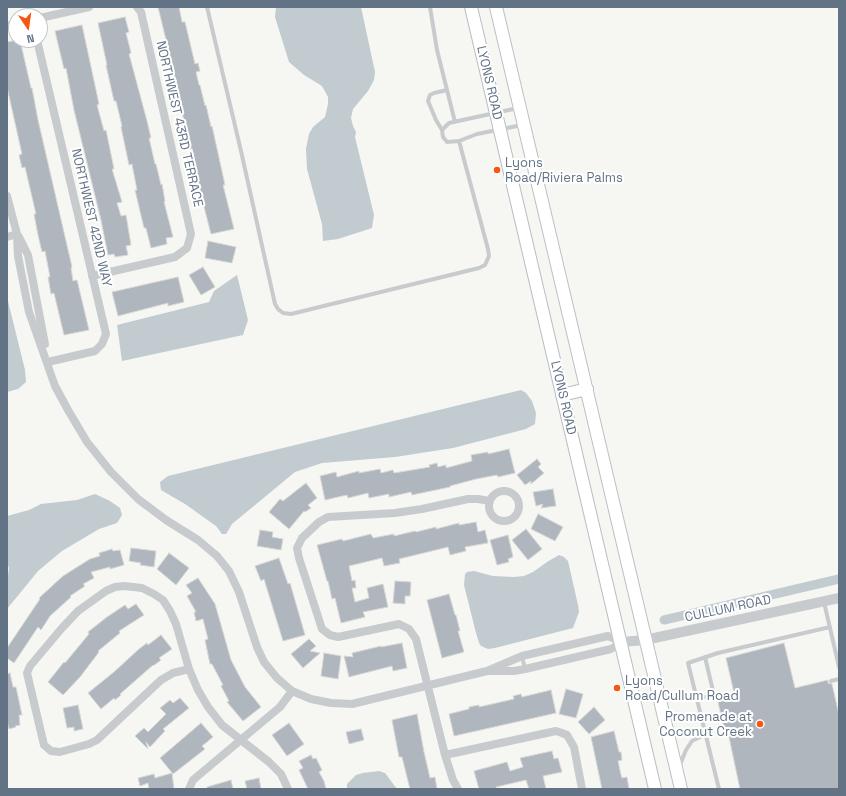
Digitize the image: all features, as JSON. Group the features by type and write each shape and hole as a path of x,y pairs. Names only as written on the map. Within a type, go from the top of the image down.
{"main road":[{"name":"LYONS ROAD","path":"471,7 656,789"},
{"name":"LYONS ROAD","path":"496,7 680,789"},
{"path":"562,395 587,389"}],"street":[{"path":"48,16 89,7"},
{"name":"NORTHWEST 43RD TERRACE","path":"92,276 175,257 187,248 191,234 141,12 137,7"},
{"name":"NORTHWEST 42ND WAY","path":"39,48 106,334 102,344 95,351 48,362"},
{"path":"7,196 17,234 18,256 29,312 48,362 55,386 68,410 87,442 111,472 138,499 166,520 198,540 217,556 229,571 239,592 257,647 264,662 277,678 292,691 311,699 331,703 352,704 487,671 522,656 608,636 622,642"},
{"path":"7,237 17,234"},
{"path":"17,234 28,255 48,362"},
{"path":"458,789 453,780 445,756 416,639 409,629 399,624 338,637 330,635 322,629 297,548 302,538 320,522 328,518 395,513 468,499 490,501"},
{"path":"189,668 173,673 161,680 97,740 89,744 60,752 51,751 44,745 27,673 30,666 78,611 106,591 115,587 124,586 142,588 163,600 170,611 176,624 189,668 198,690 208,707 222,725 269,762 281,774 288,789"},
{"name":"CULLUM ROAD","path":"622,642 645,640 839,598"},
{"path":"487,671 514,671 525,669 611,649 622,642"},
{"path":"189,788 193,780 280,707 292,691"},
{"path":"445,756 556,731 567,735 574,747 582,789"}],"lane":[{"path":"207,7 275,304 283,313 291,314 479,268 485,265 489,256 488,249 459,140"},
{"path":"430,7 437,50 455,122"},
{"path":"447,90 434,93 430,96 428,101 442,130 443,137 447,142 524,125"},
{"path":"442,130 449,123 520,108"},
{"path":"27,300 37,297"},
{"path":"824,602 839,666"},
{"path":"719,789 688,663 705,657 830,627"},
{"path":"522,656 525,669"},
{"path":"697,699 714,695 705,657"},
{"path":"831,681 839,679"},
{"path":"677,773 686,750 692,741 706,734"}],"shaded area":[{"path":"276,7 361,7 375,72 374,80 368,91 353,109 351,118 356,132 355,137 374,215 372,228 338,239 323,241 322,224 307,169 306,149 309,134 313,127 325,117 328,97 322,86 304,75 289,62 275,17"},
{"path":"237,275 248,320 243,335 122,361 117,325 209,302 214,291"},
{"path":"7,297 25,370 26,382 18,389 7,392"},
{"path":"521,390 526,393 532,401 536,413 535,424 526,429 453,448 395,457 322,463 295,472 232,524 226,534 222,534 216,526 185,504 161,490 160,482 168,476"},
{"path":"95,494 110,501 120,508 122,515 117,523 99,529 62,551 38,571 7,609 7,584 9,568 7,562 7,516 29,510 41,504 77,500"},
{"path":"559,555 568,561 578,605 579,612 573,628 495,648 488,649 481,646 476,633 464,585 465,574 467,572 474,571 493,576 524,576 533,572"},
{"path":"379,771 385,773 397,789 347,789 347,784 356,775"}],"building":[{"path":"158,7 179,7 182,22 185,22 195,64 198,63 200,71 196,72 211,127 212,126 225,185 223,185 234,229 211,234"},
{"path":"125,17 129,32 126,33 131,53 129,54 147,121 151,138 149,138 161,185 162,184 164,202 173,237 166,238 167,244 151,248 146,228 144,228 135,190 137,190 132,164 129,165 122,126 116,101 114,101 98,23"},
{"path":"82,25 99,104 97,105 104,131 106,130 114,169 112,169 122,202 117,203 121,216 126,215 131,245 126,246 128,255 115,257 114,254 108,255 74,110 66,68 64,69 55,31"},
{"path":"7,42 8,48 22,48 72,267 73,281 77,280 89,330 64,335 54,293 51,294 48,277 50,277 45,251 42,252 34,214 36,214 25,167 22,168 19,155 22,154 7,87"},
{"path":"208,241 236,247 232,263 205,258"},
{"path":"203,267 215,287 201,295 189,275"},
{"path":"178,277 184,302 168,306 168,303 118,316 112,292"},
{"path":"509,449 515,473 498,477 497,475 476,479 450,487 412,495 411,492 389,497 389,494 369,498 368,493 348,498 347,495 325,500 320,476 336,472 337,477 359,471 359,473 380,469 381,473 393,470 394,473 430,467 429,465 437,463 438,467 446,465 446,468 472,461 471,455 488,452 488,454"},
{"path":"537,459 541,464 538,467 544,473 531,484 531,481 525,485 517,475"},
{"path":"306,483 317,498 308,505 311,508 305,512 304,511 289,529 269,512 280,499 283,501"},
{"path":"553,489 556,506 541,508 543,504 536,506 533,492"},
{"path":"538,514 563,527 555,541 531,529"},
{"path":"476,522 478,532 485,530 488,543 465,547 466,551 450,555 448,547 399,559 400,563 384,566 382,558 349,566 352,581 355,580 356,588 352,588 355,602 369,598 367,588 383,584 388,607 363,612 365,617 341,623 335,598 332,599 317,545 342,539 343,541 371,534 373,538 394,534 394,536 436,527 436,529 459,523 459,525"},
{"path":"526,529 542,549 528,560 512,540"},
{"path":"260,530 273,532 272,537 283,539 281,550 257,546"},
{"path":"508,535 513,557 508,559 509,562 497,565 490,540"},
{"path":"131,548 156,551 154,567 140,565 141,563 129,561"},
{"path":"112,549 113,551 120,550 124,565 91,572 94,578 83,584 85,586 70,596 71,597 50,616 41,630 38,627 14,663 7,658 7,648 40,599 39,598 63,576 90,559 100,556 99,553"},
{"path":"169,553 189,568 176,585 157,569"},
{"path":"279,558 288,584 290,583 305,635 283,641 264,579 261,581 255,566"},
{"path":"198,578 215,604 231,660 245,687 261,707 243,721 227,702 229,701 221,686 223,685 212,664 210,664 205,640 208,639 203,619 196,621 194,612 196,612 187,596 192,593 186,585"},
{"path":"395,581 411,582 410,596 405,596 405,604 393,603"},
{"path":"449,594 456,615 460,631 458,631 464,652 442,658 427,600"},
{"path":"136,604 144,615 119,631 120,633 98,651 99,652 80,677 63,695 48,682 89,634 88,632 125,605 128,609"},
{"path":"161,635 172,649 159,658 161,660 153,665 120,694 121,695 115,700 114,698 101,709 88,693 139,649 147,643 148,645"},
{"path":"309,639 316,646 310,651 320,653 303,668 291,654"},
{"path":"402,643 407,668 393,671 392,666 349,677 344,656 353,657 352,653"},
{"path":"784,643 795,688 828,680 828,683 832,684 839,715 839,789 740,789 729,737 726,737 718,702 735,697 726,658"},
{"path":"324,653 341,656 338,679 321,676"},
{"path":"10,673 13,687 16,687 22,715 19,715 20,725 9,729 7,721 7,674"},
{"path":"566,689 583,694 576,718 559,714"},
{"path":"551,690 556,713 454,736 449,714 469,709 469,707 479,705 479,707 514,699 513,696 521,694 522,697"},
{"path":"180,698 189,708 163,729 165,731 150,747 146,742 148,749 135,736 144,728 148,732 166,714 160,708 170,700 173,703"},
{"path":"78,705 83,729 74,731 74,727 67,728 63,708"},
{"path":"594,707 605,720 589,734 578,722"},
{"path":"417,714 430,778 435,777 437,789 410,789 402,757 399,757 392,720"},
{"path":"201,723 213,737 202,746 205,749 173,774 160,758"},
{"path":"289,723 304,744 287,756 272,735"},
{"path":"361,729 364,740 349,744 346,732"},
{"path":"614,731 619,752 621,752 622,760 618,761 621,775 622,778 627,777 629,789 602,789 591,737"},
{"path":"552,751 554,759 558,758 562,772 543,776 546,789 529,789 526,780 496,787 497,789 479,789 474,771 507,762 510,771 523,767 520,758"},
{"path":"311,755 313,759 316,758 322,770 319,772 326,789 308,789 299,770 303,768 299,761"},
{"path":"172,773 174,789 149,789 148,783 140,786 138,778 154,774 155,778"},
{"path":"259,778 261,789 247,789 245,781"},
{"path":"231,780 233,789 207,789 207,787"}],"waterway":[{"path":"664,620 839,579"}],"place":[{"name":"Lyons Road/Riviera Palms","path":"497,170"},
{"name":"Lyons Road/Cullum Road","path":"617,688"},
{"name":"Promenade at Coconut Creek","path":"760,724"}]}
